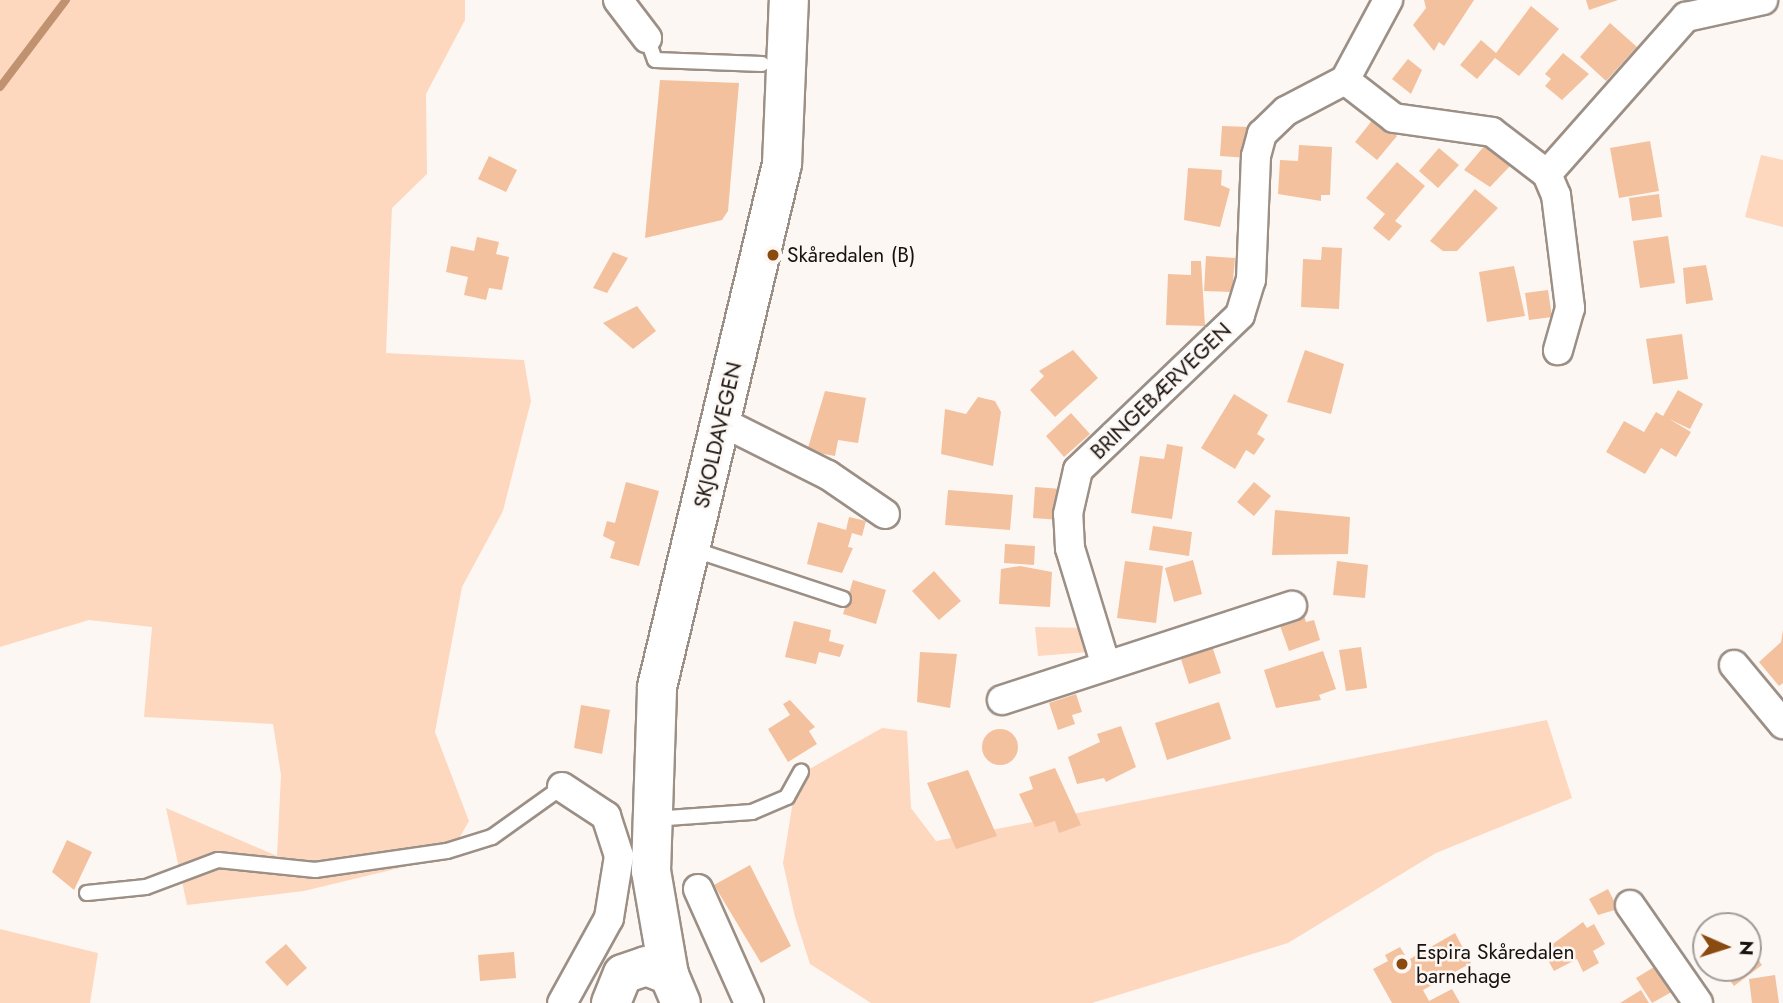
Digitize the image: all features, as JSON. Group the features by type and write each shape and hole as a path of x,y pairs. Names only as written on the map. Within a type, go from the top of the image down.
{"main road":[{"name":"SKJOLDAVEGEN","path":"675,989 651,871 650,819 657,687 782,164 789,0"},
{"name":"SKJOLDAVEGEN","path":"613,995 651,871"},
{"path":"613,995 646,966 675,989"}],"street":[{"path":"1388,0 1345,80 1394,118 1492,132 1547,174 1556,195 1570,308 1558,350"},
{"path":"1547,174 1686,17 1763,0"},
{"path":"620,1 647,38"},
{"name":"BRINGEBÆRVEGEN","path":"1106,666 1070,548 1068,514 1079,470 1240,314 1251,279 1255,156 1262,134 1286,111 1345,80"},
{"path":"720,421 828,475 885,514"},
{"path":"1002,700 1292,606"},
{"path":"1734,665 1783,724"},
{"path":"562,787 606,816 619,856 609,918 562,1003"},
{"path":"698,889 749,1003"},
{"path":"1630,905 1698,1003"}],"lane":[{"path":"647,38 655,60 762,64"},
{"path":"691,549 844,599"},
{"path":"650,819 752,812 787,797 801,772"},
{"path":"87,893 146,887 218,860 315,870 447,851 492,837 562,787"}],"shaded area":[{"path":"0,0 465,0 465,20 426,94 427,174 392,208 386,353 524,360 531,401 503,511 462,587 435,732 469,821 449,856 304,891 187,905 166,808 277,856 281,775 273,724 144,717 152,627 89,620 0,647"},
{"path":"1761,155 1783,160 1783,227 1745,217"},
{"path":"1035,627 1093,628 1101,651 1038,656"},
{"path":"1547,720 1572,798 1436,853 1288,943 1092,1003 871,1003 810,964 795,917 783,863 797,776 882,728 907,731 911,808 936,841"},
{"path":"0,929 98,953 90,1003 0,1003"}],"building":[{"path":"1424,0 1474,0 1444,46 1439,42 1434,51 1413,25 1426,8"},
{"path":"1586,0 1618,0 1589,10"},
{"path":"1531,6 1559,29 1519,76 1495,58 1477,79 1460,65 1481,40 1496,53"},
{"path":"1610,23 1637,47 1606,81 1580,57"},
{"path":"1563,53 1589,74 1562,100 1545,86 1551,79 1545,74"},
{"path":"1408,59 1422,70 1411,94 1392,79"},
{"path":"660,80 739,83 728,211 722,220 645,238"},
{"path":"1374,118 1397,136 1377,160 1355,142"},
{"path":"1222,126 1251,127 1249,158 1220,156"},
{"path":"1650,141 1659,191 1619,198 1610,148"},
{"path":"1486,144 1510,166 1490,187 1464,170"},
{"path":"1299,145 1332,147 1330,195 1321,195 1321,201 1278,194 1280,160 1298,161"},
{"path":"1439,148 1459,165 1438,188 1419,171"},
{"path":"489,156 517,170 506,192 478,179"},
{"path":"1397,162 1425,186 1395,221 1402,226 1389,241 1373,228 1385,214 1366,198"},
{"path":"1188,168 1222,170 1221,185 1230,189 1220,227 1184,220"},
{"path":"1475,189 1498,208 1457,251 1443,251 1430,241"},
{"path":"1659,194 1662,217 1632,221 1629,198"},
{"path":"1668,236 1675,283 1640,288 1633,241"},
{"path":"477,237 499,242 496,254 509,257 502,290 489,288 486,300 464,295 468,277 446,272 451,246 474,251"},
{"path":"1322,247 1342,248 1339,309 1301,307 1303,259 1321,260"},
{"path":"613,252 628,258 607,293 593,288"},
{"path":"1206,256 1235,258 1232,292 1204,291"},
{"path":"1191,261 1201,261 1205,326 1166,325 1168,274 1191,275"},
{"path":"1706,265 1713,300 1686,304 1683,268"},
{"path":"1514,266 1525,316 1487,322 1479,272"},
{"path":"1548,290 1552,317 1529,320 1525,293"},
{"path":"637,306 656,331 633,349 603,323"},
{"path":"1682,334 1688,379 1653,384 1646,339"},
{"path":"1073,350 1098,378 1055,417 1030,390 1044,376 1039,371"},
{"path":"1305,350 1344,364 1331,414 1287,402"},
{"path":"1678,390 1703,404 1690,429 1669,419 1691,432 1676,457 1661,448 1645,474 1606,452 1624,421 1644,432 1656,412 1663,416"},
{"path":"825,391 866,398 858,443 838,440 835,456 807,451"},
{"path":"1234,394 1268,415 1257,434 1265,439 1254,455 1246,450 1235,469 1201,448"},
{"path":"978,397 995,401 1001,412 993,466 941,454 945,409 966,414"},
{"path":"1071,413 1090,434 1064,457 1046,436"},
{"path":"1167,444 1183,447 1172,519 1131,513 1140,456 1164,459"},
{"path":"626,482 659,491 639,566 610,558 615,542 603,536 607,521 615,523"},
{"path":"1254,482 1271,496 1254,516 1237,502"},
{"path":"1035,487 1062,489 1060,520 1033,518"},
{"path":"948,490 1013,495 1010,530 945,525"},
{"path":"1275,510 1350,517 1348,554 1272,555"},
{"path":"849,517 866,521 862,536 852,533 848,547 853,548 842,573 807,564 818,522 846,530"},
{"path":"1153,526 1192,532 1189,556 1149,550"},
{"path":"1005,544 1035,546 1034,565 1004,563"},
{"path":"1193,560 1202,594 1174,602 1165,568"},
{"path":"1125,561 1163,566 1156,623 1117,618"},
{"path":"1337,561 1368,565 1365,598 1333,595"},
{"path":"1020,566 1052,572 1050,607 999,604 1001,569"},
{"path":"934,571 961,601 939,620 912,591"},
{"path":"853,580 886,590 876,624 843,614"},
{"path":"1304,615 1306,622 1314,620 1320,640 1289,651 1279,623"},
{"path":"794,621 831,630 829,641 844,645 840,657 819,652 816,664 785,657"},
{"path":"1783,630 1783,683 1779,686 1759,662 1781,642"},
{"path":"1212,646 1221,673 1189,684 1180,656"},
{"path":"1361,647 1367,688 1346,691 1339,650"},
{"path":"1323,651 1336,689 1319,695 1321,700 1276,708 1264,670"},
{"path":"920,652 957,654 950,708 917,702"},
{"path":"1076,694 1082,712 1072,715 1075,724 1058,730 1049,703"},
{"path":"790,700 815,727 809,731 817,744 788,762 768,729 790,715 783,704"},
{"path":"1219,702 1231,739 1167,760 1155,723"},
{"path":"581,705 610,710 602,754 574,748"},
{"path":"1121,726 1136,767 1106,782 1104,778 1077,784 1068,757 1100,742 1097,734"},
{"path":"1000,729 1012,735 1018,747 1012,759 1000,765 988,759 982,747 988,735"},
{"path":"1055,768 1081,825 1059,833 1055,821 1035,827 1019,794 1033,789 1029,777"},
{"path":"968,770 997,836 956,849 927,783"},
{"path":"67,840 92,852 74,890 52,872"},
{"path":"750,865 791,946 761,963 714,885"},
{"path":"1608,889 1618,909 1598,915 1589,899"},
{"path":"1583,922 1587,928 1594,924 1605,944 1593,951 1599,963 1583,972 1577,959 1554,971 1543,951"},
{"path":"1455,933 1471,963 1423,990 1429,1001 1452,989 1460,1003 1392,1003 1373,969 1388,961 1385,955 1400,947 1408,960"},
{"path":"286,944 307,968 287,986 265,962"},
{"path":"514,952 516,978 480,981 478,955"},
{"path":"1659,964 1675,990 1652,1003 1636,978"},
{"path":"1775,975 1779,1003 1752,1003 1749,982 1762,982 1762,977"},
{"path":"1641,990 1649,1003 1620,1003"}],"waterway":[{"path":"0,87 66,0"}],"place":[{"name":"Skåredalen (B)","path":"773,255"},
{"name":"Espira Skåredalen barnehage","path":"1402,964"}]}
